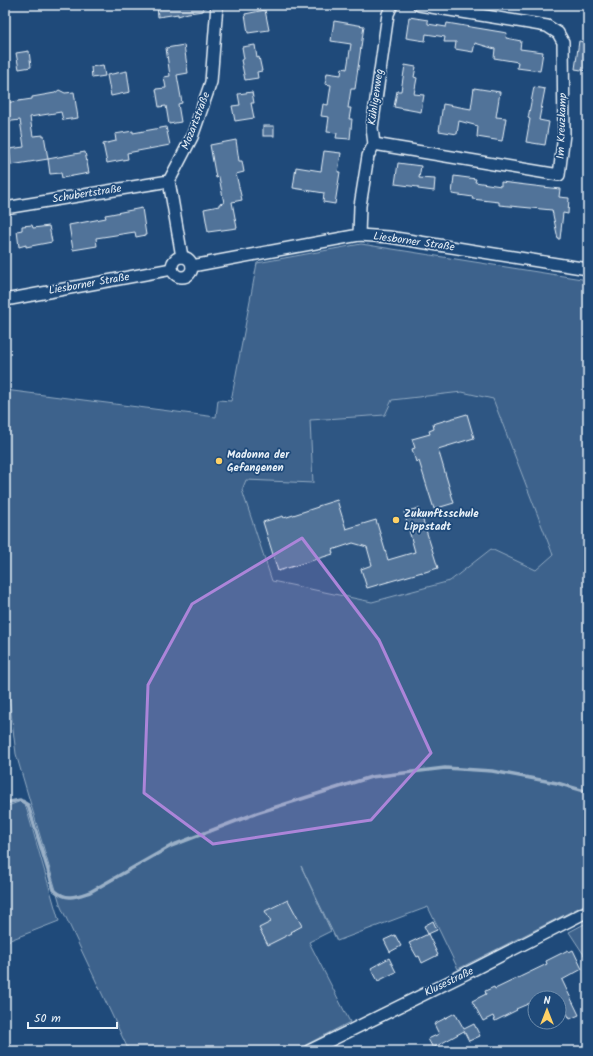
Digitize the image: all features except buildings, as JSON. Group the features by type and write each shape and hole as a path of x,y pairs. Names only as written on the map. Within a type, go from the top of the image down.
{"street":[{"name":"Mozartstraße","path":"169,181 192,137 211,82 217,5"},
{"name":"Kühligenweg","path":"359,236 360,206 368,156 374,144 372,128 388,14 392,5"},
{"name":"Im Kreuzkamp","path":"374,144 559,176 564,134 563,42 558,33 547,26 419,5"},
{"name":"Schubertstraße","path":"5,208 169,181"},
{"path":"169,181 182,256"},
{"name":"Liesborner Straße","path":"192,266 359,236 389,237 588,269"},
{"path":"182,256 188,258 192,266 189,275 183,277 177,276 172,269 174,260 182,256"},
{"name":"Liesborner Straße","path":"5,300 172,269"},
{"name":"Klusestraße","path":"309,1051 462,976 588,911"}],"highlighted area":[{"path":"302,538 379,640 431,753 371,820 213,844 144,793 148,685 192,604"}],"shaded area":[{"path":"361,244 588,280 588,903 458,969 428,907 337,941 301,866 331,931 309,942 350,1022 294,1051 129,1051 61,907 16,754 5,663 5,390 216,417 218,400 231,401 257,263","holes":["462,392 493,399 553,555 536,570 491,549 450,581 372,602 272,581 242,490 246,480 313,483 310,420 385,415 392,400"]},
{"name":"Zukunftsschule Lippstadt","path":"462,392 494,399 553,555 536,570 491,549 450,581 372,602 272,581 242,490 246,479 310,420 384,415 391,400"},
{"path":"24,800 59,921 5,942 5,807"},
{"path":"588,922 588,961 569,932"}],"waterway":[{"path":"5,803 20,800 28,805 54,890 63,896 71,897 90,892 171,846 257,813 371,777 445,768 492,771 557,783 588,792"}],"place":[{"name":"Madonna der Gefangenen","path":"219,461"},
{"name":"Zukunftsschule Lippstadt","path":"396,520"}]}
